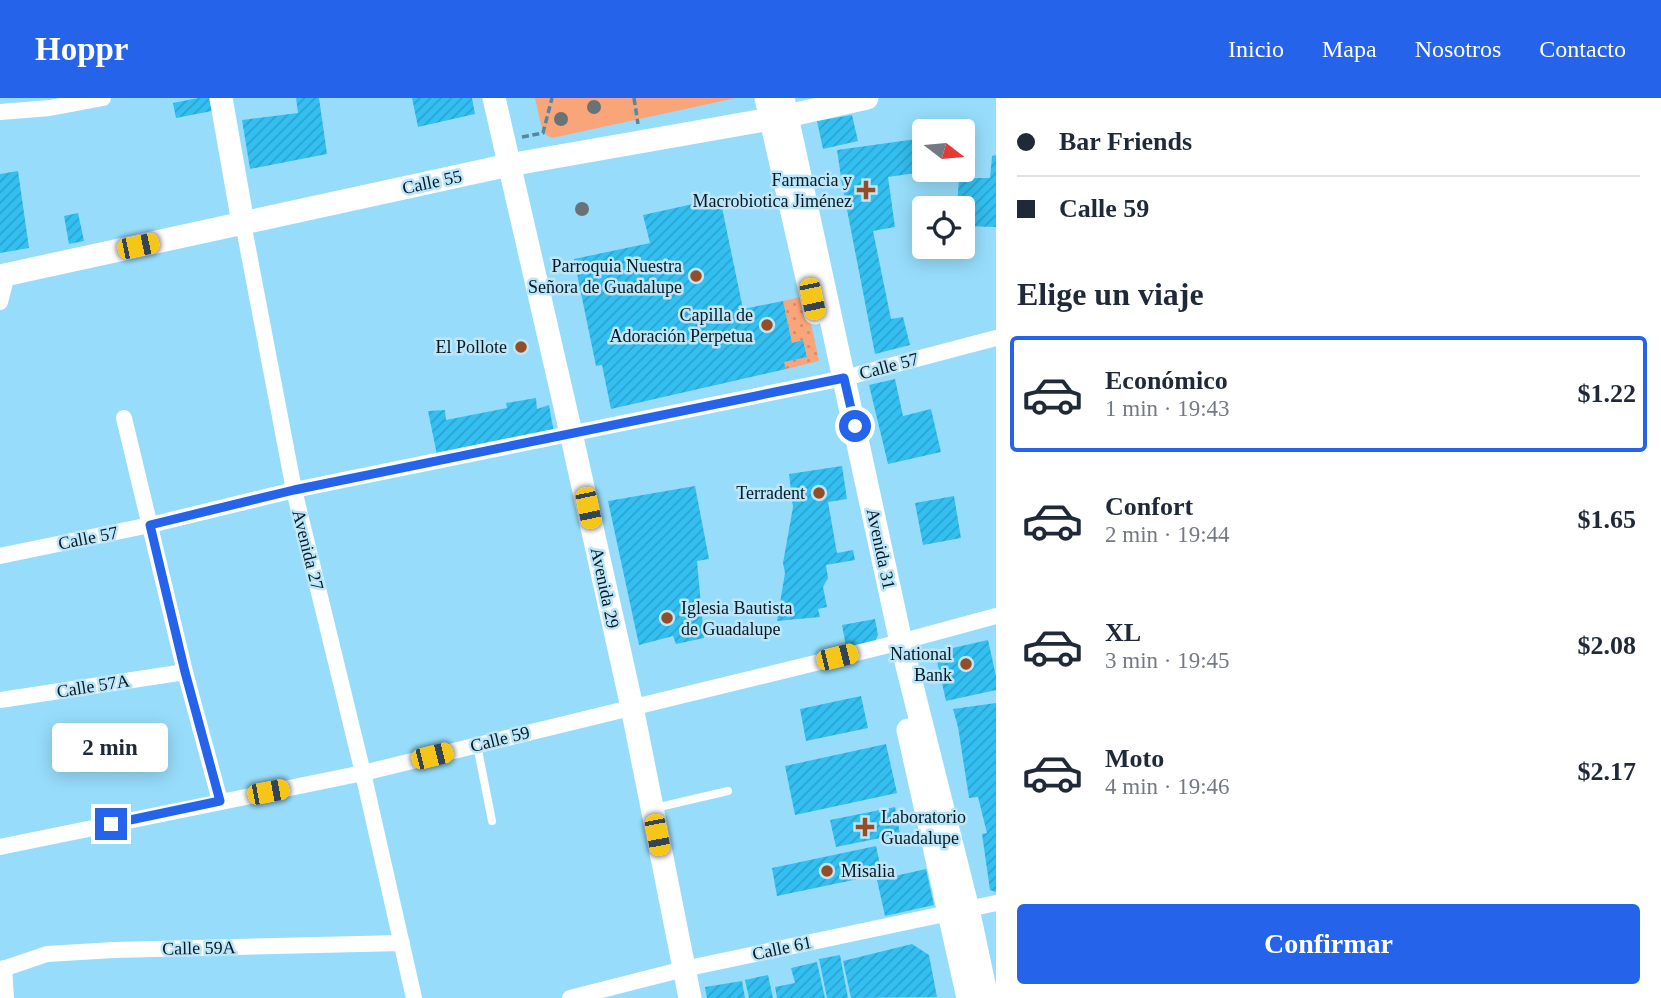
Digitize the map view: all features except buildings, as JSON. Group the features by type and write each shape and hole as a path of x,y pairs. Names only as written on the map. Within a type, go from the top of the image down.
{"main road":[{"name":"Avenida 27","path":"222,98 243,223"},
{"name":"Avenida 29","path":"494,98 632,707 690,998"},
{"name":"Calle 55","path":"3,275 777,108 867,98"},
{"name":"Avenida 31","path":"777,108 895,643 958,911 987,998"},
{"name":"Avenida 31","path":"958,911 968,998"}],"street":[{"path":"0,112 50,108 103,98"},
{"name":"Avenida 27","path":"243,223 294,490 414,998"},
{"path":"0,302 3,275"},
{"name":"Calle 57","path":"0,556 150,525 294,490 837,379 996,338"},
{"path":"124,418 185,672 220,801"},
{"name":"Calle 59","path":"0,847 363,773 996,617"},
{"name":"Calle 57A","path":"0,701 185,672"},
{"name":"Calle 61","path":"570,998 684,969 996,903"},
{"name":"Calle 59A","path":"2,969 47,954 402,943"},
{"path":"2,969 6,998"}],"lane":[{"path":"477,745 492,821"},
{"path":"652,808 728,791"}],"path":[{"path":"503,142 543,133 552,98"}],"shaded area":[{"path":"535,98 736,98 552,138 543,133"},
{"path":"805,296 819,361 786,369 784,362 807,356 803,340 792,343 783,301"}],"place":[{"name":"Farmacia y Macrobiotica Jiménez","path":"866,190"},
{"name":"Parroquia Nuestra Señora de Guadalupe","path":"696,276"},
{"name":"Capilla de Adoración Perpetua","path":"767,325"},
{"name":"El Pollote","path":"521,347"},
{"name":"Terradent","path":"819,493"},
{"name":"Iglesia Bautista de Guadalupe","path":"667,618"},
{"name":"National Bank","path":"966,664"},
{"name":"Laboratorio Guadalupe","path":"865,827"},
{"name":"Misalia","path":"827,871"}],"route":[{"path":"111,824 220,801 185,672 150,525 294,490 844,378 855,426"}]}
